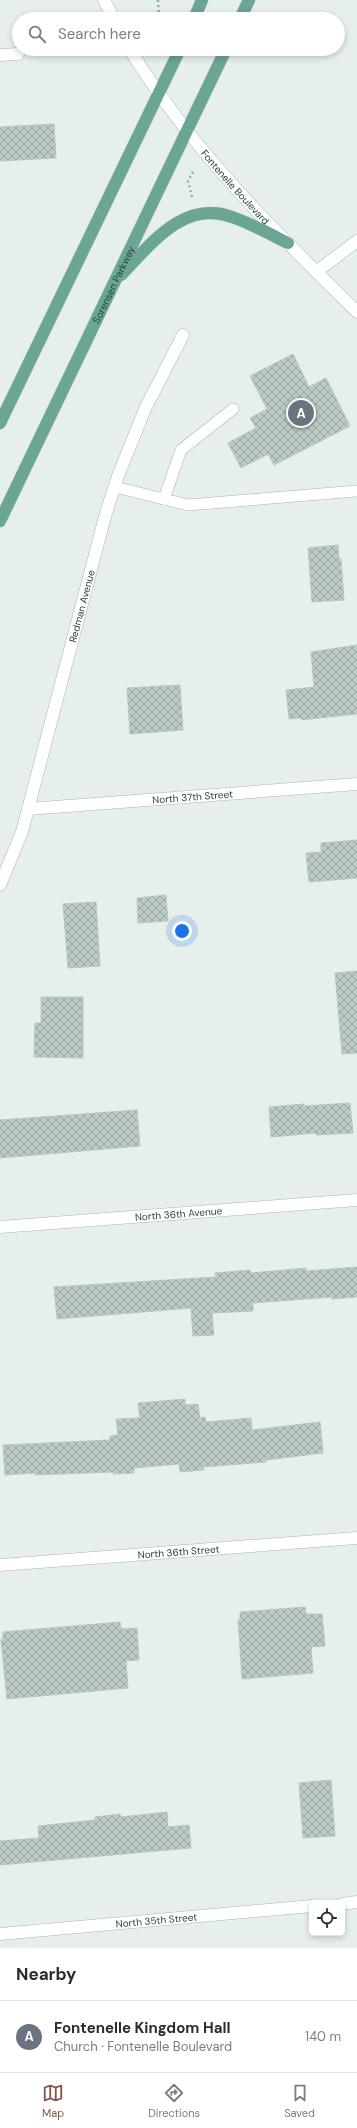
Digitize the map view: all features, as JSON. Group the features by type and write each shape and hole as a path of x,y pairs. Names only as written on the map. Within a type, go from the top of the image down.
{"main road":[{"path":"197,12 202,0"},
{"path":"243,12 249,0"},
{"path":"0,423 176,56"},
{"name":"Sorensen Parkway","path":"0,521 223,56"},
{"path":"113,283 162,233 180,221 196,214 210,212 231,216 288,243"}],"street":[{"path":"104,0 110,12"},
{"path":"0,55 12,54"},
{"name":"Fontenelle Boulevard","path":"135,56 186,131 254,209 357,312"},
{"path":"316,272 357,241"},
{"name":"Redman Avenue","path":"0,885 22,832 115,487 145,409 183,335"},
{"name":"North 37th Street","path":"28,809 357,784"},
{"name":"North 36th Avenue","path":"0,1227 357,1200"},
{"name":"North 36th Street","path":"0,1565 357,1538"},
{"path":"345,1904 357,1902"},
{"name":"North 35th Street","path":"0,1934 309,1906"}],"lane":[{"path":"164,499 181,450 233,408"},
{"path":"115,487 188,505 357,491"}],"path":[{"path":"158,0 159,12"},
{"path":"193,201 188,181 194,170"}],"building":[{"path":"54,124 56,158 0,161 0,127"},
{"path":"293,354 309,387 326,378 350,426 274,465 268,454 241,468 228,443 256,428 250,418 267,409 250,376"},
{"path":"338,545 339,559 341,559 344,600 312,602 308,548"},
{"path":"357,645 357,714 301,720 301,718 289,719 286,690 314,687 311,652"},
{"path":"180,685 183,730 130,734 127,688"},
{"path":"357,840 357,878 309,882 306,853 321,852 321,843"},
{"path":"166,895 168,921 138,923 137,898"},
{"path":"96,902 100,966 68,968 63,904"},
{"path":"357,971 357,1053 342,1054 335,973"},
{"path":"41,997 83,997 83,1058 34,1057 35,1023 41,1023"},
{"path":"350,1103 353,1133 316,1135 316,1133 271,1137 269,1107 304,1104 304,1106"},
{"path":"137,1110 140,1146 0,1158 0,1120"},
{"path":"357,1267 357,1297 332,1299 332,1297 253,1303 253,1311 212,1313 214,1335 193,1336 191,1308 57,1319 54,1287 216,1277 215,1273 250,1270 251,1273 306,1268 306,1271"},
{"path":"185,1399 185,1405 198,1404 200,1418 205,1417 206,1422 251,1418 252,1430 320,1422 323,1453 266,1460 266,1462 203,1467 204,1470 180,1472 179,1464 134,1468 134,1473 113,1474 113,1472 35,1475 35,1473 5,1475 3,1445 110,1440 110,1436 118,1435 116,1419 140,1418 138,1403"},
{"path":"305,1607 306,1614 322,1614 325,1646 311,1647 313,1673 242,1679 238,1619 240,1619 240,1612"},
{"path":"120,1622 121,1628 123,1629 137,1628 139,1660 126,1661 128,1688 7,1699 1,1640 3,1639 3,1632"},
{"path":"331,1780 335,1836 303,1838 299,1783"},
{"path":"167,1812 168,1827 189,1825 191,1848 0,1865 0,1841 39,1838 38,1826 95,1820 95,1817 120,1814 121,1817"}],"place":[{"name":"Fontenelle Kingdom Hall","path":"301,413"}]}
